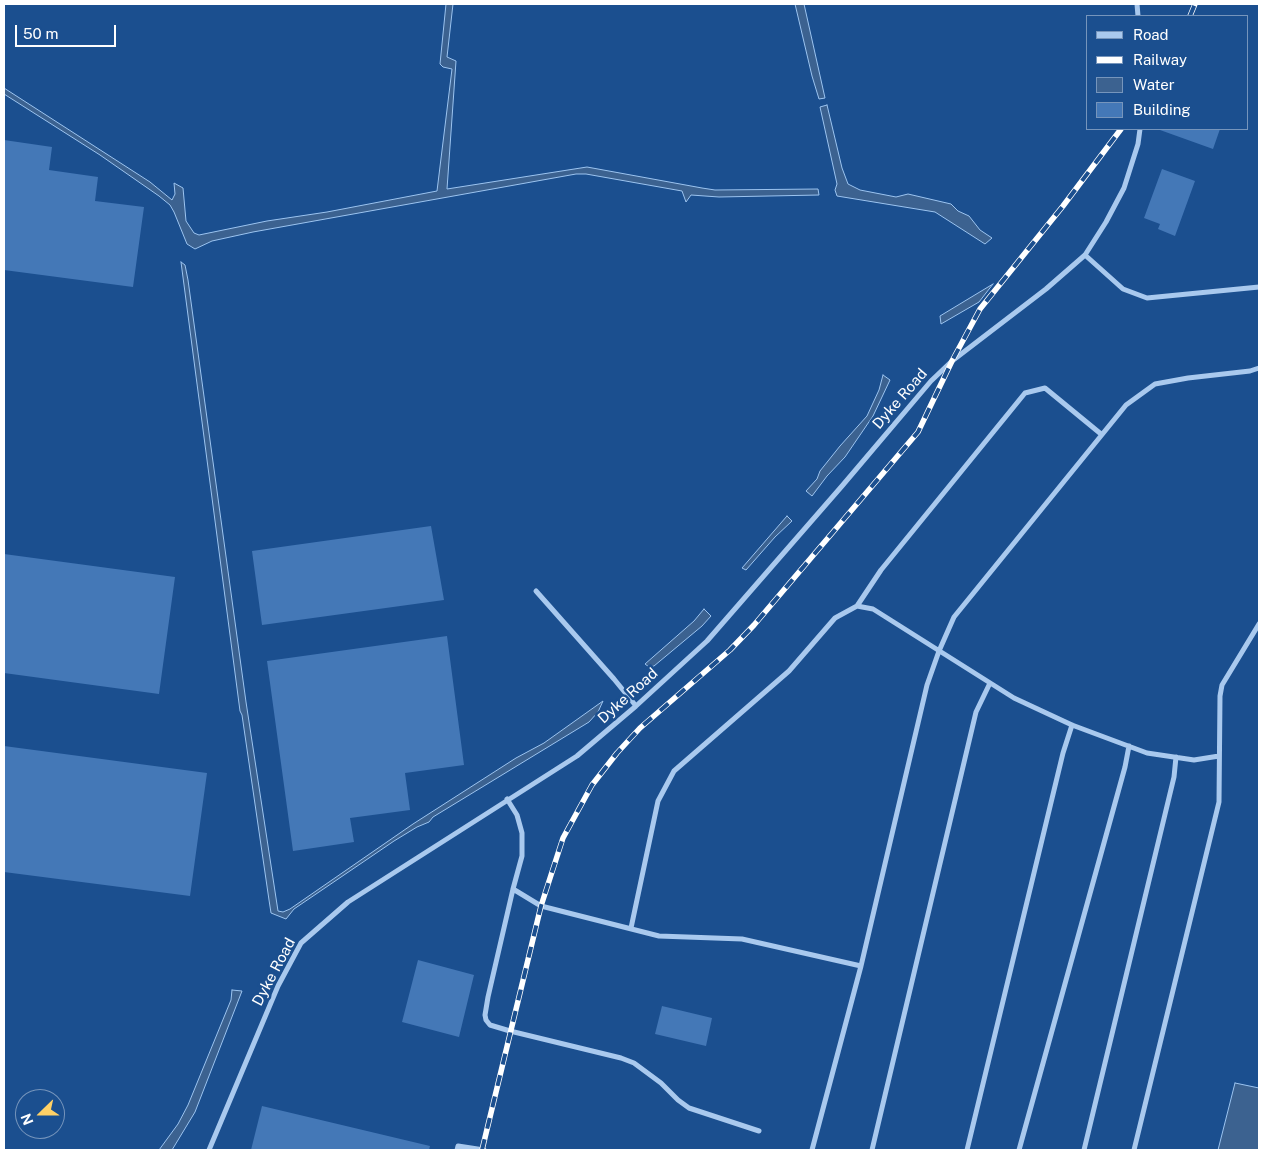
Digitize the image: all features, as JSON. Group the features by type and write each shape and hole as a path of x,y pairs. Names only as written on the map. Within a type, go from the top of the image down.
{"street":[{"name":"Dyke Road","path":"209,1150 278,986 301,943 348,902 577,756 636,706 707,641 931,381 952,361 1046,289 1085,255 1106,222 1124,188 1138,144 1140,130"},
{"path":"1085,255 1123,289 1147,298 1259,287"},
{"path":"812,1150 860,966 927,685 954,616 1126,405 1155,384 1250,371 1259,368"},
{"path":"631,928 658,801 674,771 789,671 835,618 857,606 881,570 1025,393 1045,388 1101,434"},
{"path":"536,591 636,706"},
{"path":"857,606 873,609 1014,698 1072,725 1148,753 1194,760 1219,756"},
{"path":"1134,1150 1218,802 1220,696 1222,685 1259,624"},
{"path":"872,1150 976,712 990,683"},
{"path":"967,1150 1063,753 1072,725"},
{"path":"1019,1150 1125,767 1129,746"},
{"path":"1084,1150 1174,776 1176,757"},
{"path":"507,799 517,815 522,833 522,856 485,1015 490,1025 628,1060 645,1070 689,1108 759,1131"},
{"path":"513,889 541,906 659,936 742,938 860,966"},
{"path":"457,1150 458,1146 484,1150"}],"water":[{"path":"446,4 453,4 447,57 456,61 447,189 587,167 715,190 818,189 819,195 719,197 691,195 686,202 682,191 586,174 576,174 253,232 212,241 195,249 187,244 170,205 159,196 100,155 4,94 4,88 150,182 172,200 175,194 174,183 183,188 186,221 194,233 199,235 437,191 452,69 443,67 440,64"},
{"path":"795,4 804,4 825,98 819,99"},
{"path":"827,105 842,168 848,184 860,190 896,197 908,194 951,204 958,211 969,216 980,230 992,238 985,244 935,212 837,196 835,190 837,184 820,107"},
{"path":"181,262 185,265 188,280 246,702 278,911 283,912 290,909 413,824 516,758 544,743 603,701 598,712 589,722 433,817 429,822 394,841 294,909 286,919 271,913 240,711"},
{"path":"993,284 979,302 941,324 940,316"},
{"path":"883,375 890,380 873,416 845,457 812,496 806,491 817,479 820,471 840,446 867,416 879,390"},
{"path":"787,516 792,521 746,570 742,568"},
{"path":"704,609 711,616 702,626 654,666 649,667 645,664 694,621"},
{"path":"232,990 242,991 195,1112 172,1150 159,1150 178,1124 188,1105 231,1000"},
{"path":"1235,1083 1259,1088 1259,1150 1218,1150"}],"building":[{"path":"1160,130 1220,130 1213,149"},
{"path":"4,140 52,147 49,170 98,177 95,201 144,207 133,287 4,270"},
{"path":"1162,169 1195,181 1175,236 1158,229 1160,224 1144,218"},
{"path":"431,526 444,600 262,625 252,551"},
{"path":"4,554 175,577 159,694 4,673"},
{"path":"447,636 464,765 405,773 410,810 350,818 354,842 293,851 267,661"},
{"path":"4,746 207,773 190,896 4,872"},
{"path":"418,960 474,975 459,1037 402,1022"},
{"path":"662,1006 712,1018 706,1046 655,1034"},
{"path":"262,1106 430,1146 429,1150 251,1150"}],"railway":[{"path":"1190,15 1195,4"},
{"path":"482,1150 541,906 563,838 592,785 640,728 730,650 754,625 918,432 952,361 980,309 1063,206 1120,130"}]}
